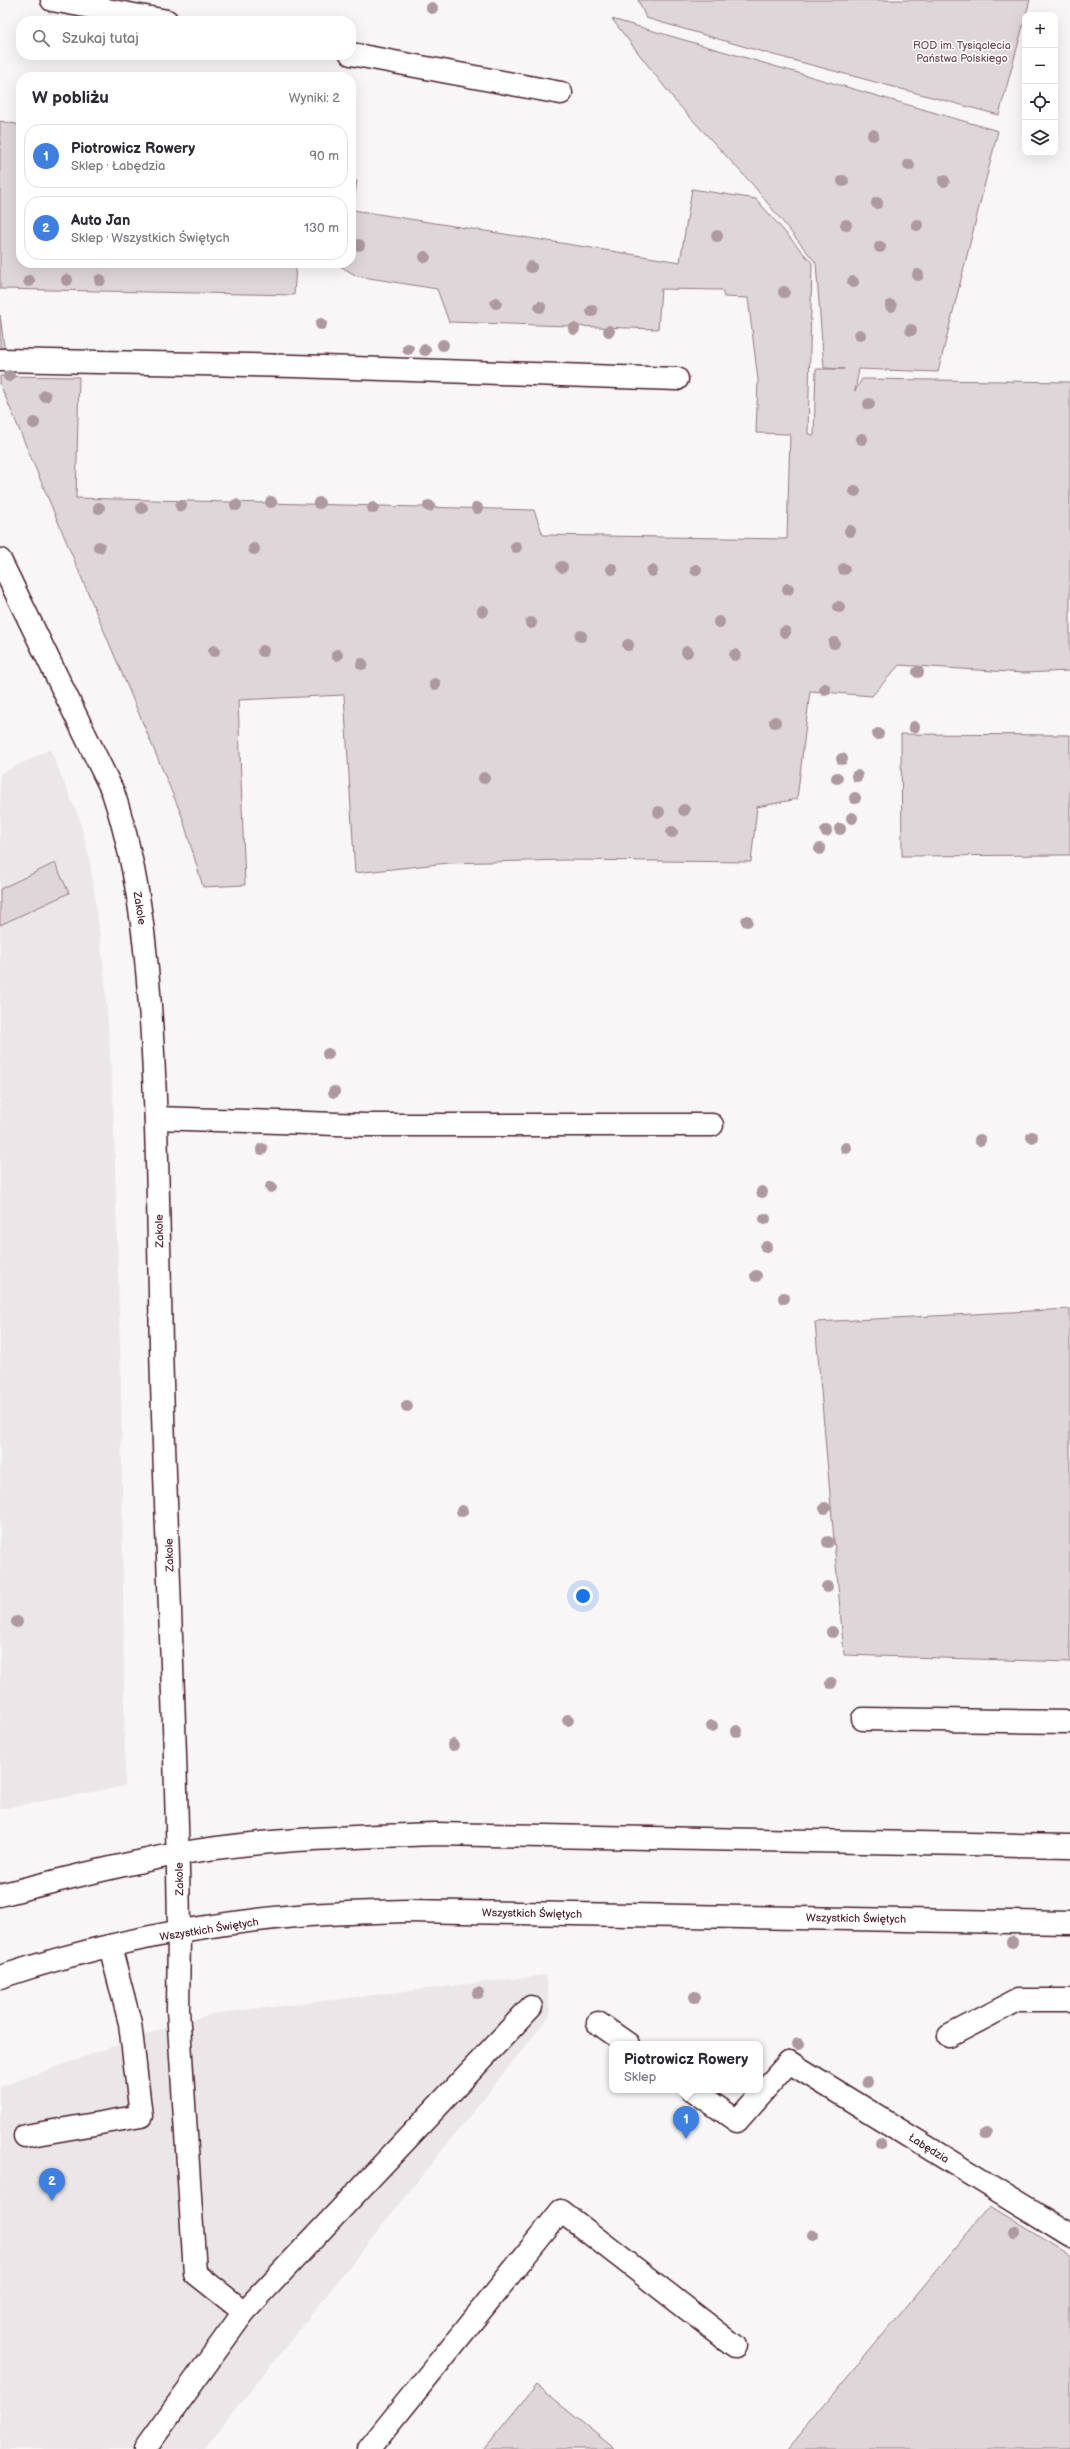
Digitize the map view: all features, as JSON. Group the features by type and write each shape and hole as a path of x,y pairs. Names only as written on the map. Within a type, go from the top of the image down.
{"street":[{"path":"52,0 140,16"},
{"path":"356,55 561,93"},
{"path":"0,360 294,366 677,379"},
{"name":"Zakole","path":"0,560 113,792 125,829 141,905 145,940 156,1118 162,1358 179,1854 180,1932 178,2010 195,2273 244,2312"},
{"path":"156,1118 380,1125 712,1125"},
{"path":"863,1718 1070,1722"},
{"path":"0,1895 92,1872 179,1854 295,1840 434,1834 1070,1846"},
{"name":"Wszystkich Świętych","path":"0,1977 110,1946 180,1932 308,1915 409,1911 1070,1923"},
{"path":"25,2136 141,2116 130,2023 110,1946"},
{"path":"949,2036 1018,2000 1070,2000"},
{"path":"145,2449 244,2312 531,2007"},
{"path":"598,2023 624,2041"},
{"name":"Łabędzia","path":"763,2092 789,2062 1070,2235"},
{"name":"Łabędzia","path":"697,2093 737,2121 762,2093"},
{"path":"369,2449 561,2211 735,2346"}],"shaded area":[{"path":"50,749 79,818 90,861 104,969 113,1097 121,1375 125,1786 0,1809 0,774"},
{"path":"546,1975 550,2015 204,2449 0,2449 0,2087 156,2031 212,2014"}],"green space":[{"name":"ROD im. Tysiąclecia Państwa Polskiego","path":"638,0 1030,0 1027,12 1022,12 1022,30 999,115 770,54 646,18"},
{"path":"612,19 998,131 938,372 859,369 855,391 862,379 1070,382 1070,671 1024,673 899,665 872,696 810,691 797,799 757,807 751,862 566,860 448,863 355,873 344,695 238,700 245,885 203,887 182,816 0,384 0,376 79,377 76,498 534,510 543,535 787,539 790,434 756,433 758,380 748,298 724,297 722,290 661,289 658,329 449,322 437,289 357,276 343,268 356,268 356,210 680,262 692,189 756,199 812,263 808,434 814,435 816,369 844,369 824,368 816,263 753,185 677,103"},
{"path":"0,121 16,124 16,268 296,268 294,295 0,289"},
{"path":"0,315 5,354 0,354"},
{"path":"901,734 1070,735 1070,855 902,856"},
{"path":"55,863 69,893 0,925 0,889"},
{"path":"1070,1309 1070,1662 844,1655 815,1322"},
{"path":"990,2206 1070,2255 1070,2449 788,2449"},
{"path":"536,2385 615,2449 484,2449"}],"place":[{"name":"Piotrowicz Rowery","path":"686,2139"},
{"name":"Auto Jan","path":"52,2201"}]}
